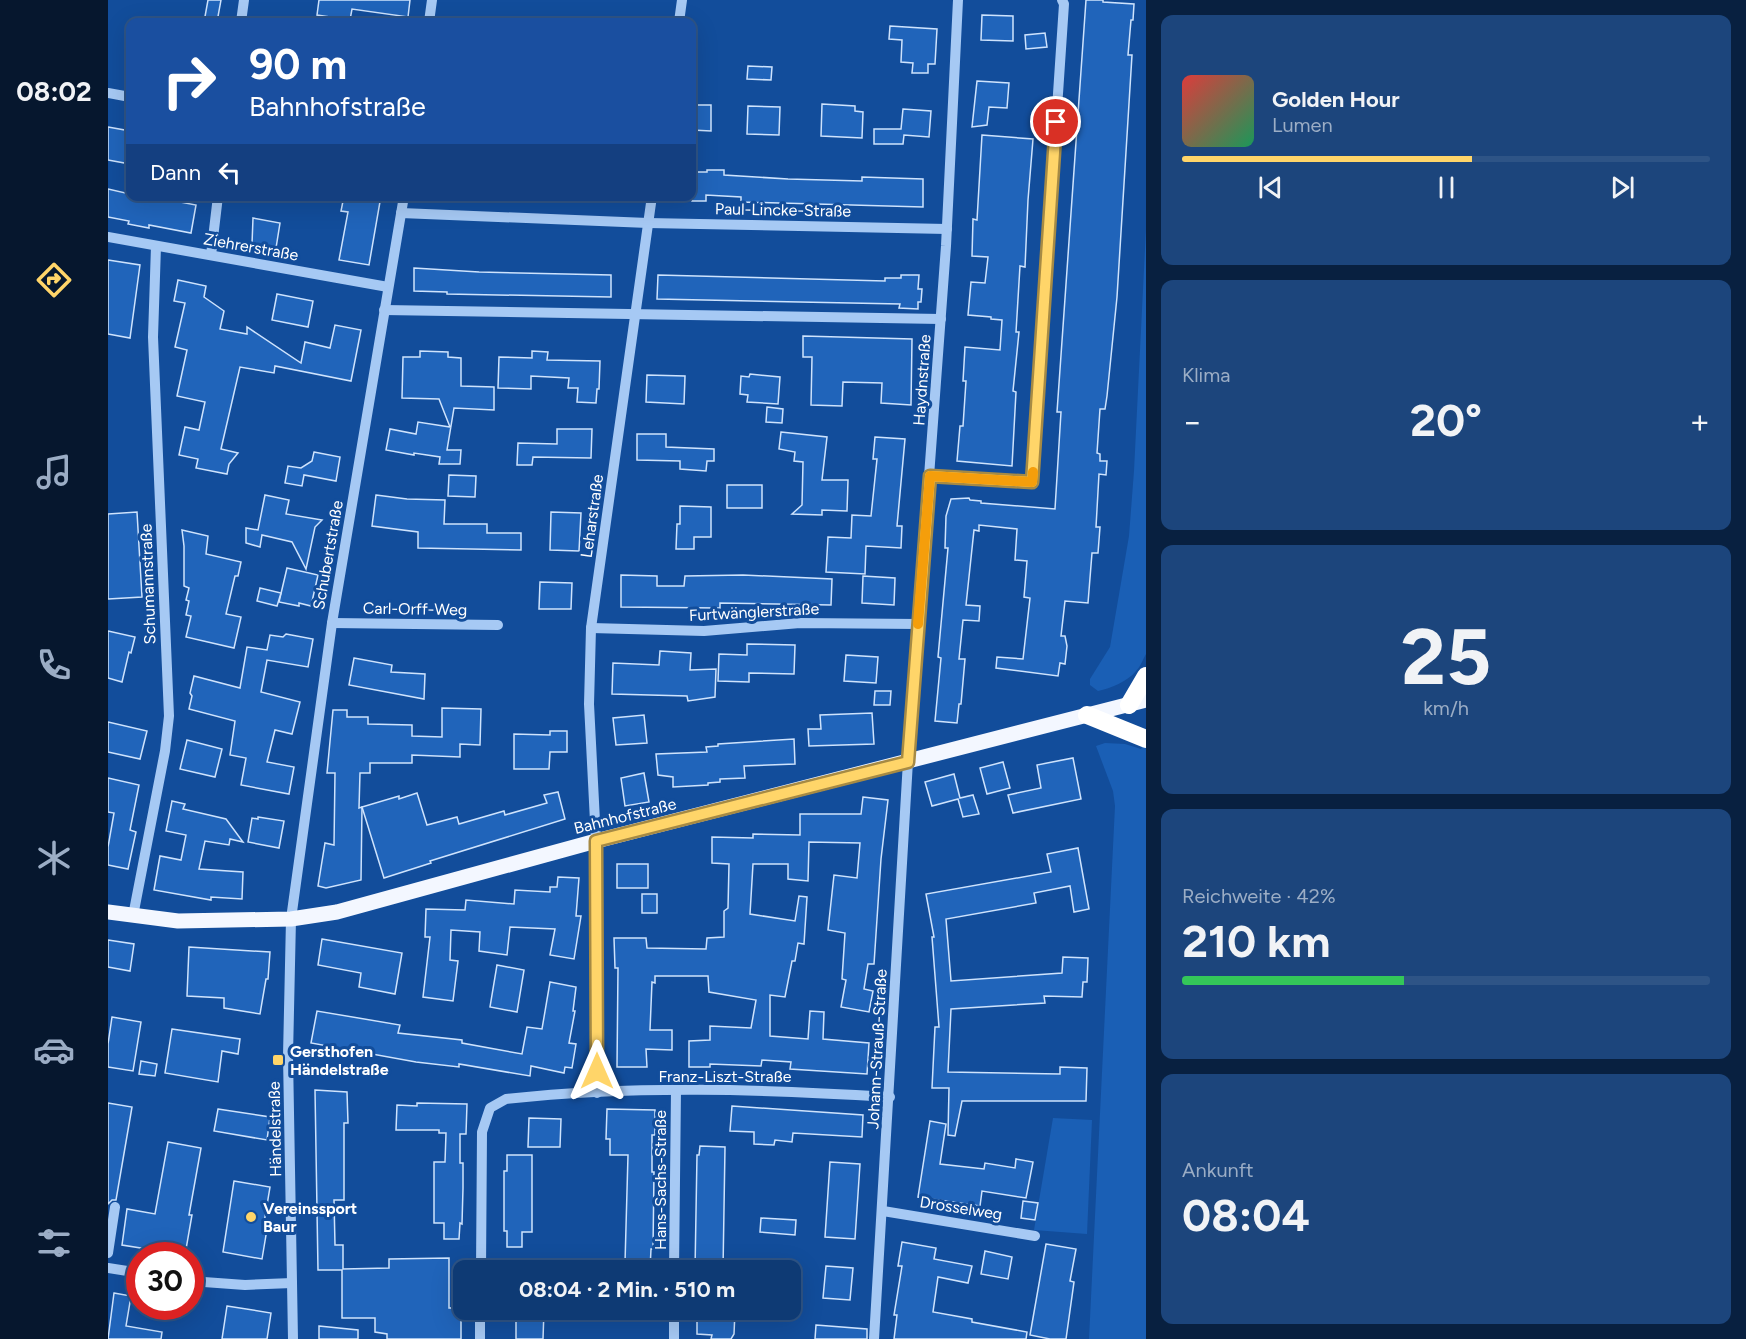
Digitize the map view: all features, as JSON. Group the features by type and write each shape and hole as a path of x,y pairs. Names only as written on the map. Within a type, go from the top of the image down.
{"highway":[{"path":"1138,703 1146,676"},
{"path":"1087,715 1146,739"}],"main road":[{"name":"Bahnhofstraße","path":"108,912 178,921 291,919 337,912 596,841 1138,703"}],"street":[{"path":"242,18 244,0"},
{"path":"430,18 432,0"},
{"path":"680,18 682,0"},
{"name":"Haydnstraße","path":"908,762 947,229 958,0"},
{"path":"930,476 1032,482 1064,4 1062,0"},
{"path":"108,93 126,96"},
{"path":"211,255 217,201"},
{"name":"Schubertstraße","path":"291,919 332,623 403,201"},
{"name":"Leharstraße","path":"597,1093 596,841 589,704 591,628 651,201"},
{"name":"Paul-Lincke-Straße","path":"401,213 648,223 947,229"},
{"name":"Ziehrerstraße","path":"108,237 388,288"},
{"name":"Schumannstraße","path":"133,916 170,716 153,337 156,246"},
{"path":"384,310 941,319"},
{"name":"Carl-Orff-Weg","path":"332,623 498,625"},
{"name":"Furtwänglerstraße","path":"591,628 704,631 800,623 918,624"},
{"name":"Johann-Strauß-Straße","path":"874,1339 908,762"},
{"name":"Händelstraße","path":"291,919 288,1056 293,1339"},
{"name":"Franz-Liszt-Straße","path":"481,1260 482,1132 490,1108 506,1099 676,1090 781,1090 890,1097"},
{"name":"Hans-Sachs-Straße","path":"674,1260 676,1090"},
{"path":"108,1253 115,1207"},
{"name":"Drosselweg","path":"883,1211 1035,1236"},
{"path":"108,1268 126,1271"},
{"path":"204,1282 292,1283"},
{"path":"480,1320 480,1339"},
{"path":"674,1320 674,1339"}],"shaded area":[{"path":"1146,229 1146,654 1138,669 1128,678 1098,691 1090,685 1090,679 1110,647 1129,536"},
{"path":"1105,743 1125,744 1141,749 1143,745 1146,747 1146,1339 1089,1339 1115,806 1113,791 1096,746"},
{"path":"1053,1118 1092,1120 1087,1234 1034,1230"}],"building":[{"path":"208,0 221,0 218,18 205,18"},
{"path":"319,0 410,0 408,17 352,9 350,18 317,15"},
{"path":"1086,0 1134,4 1128,55 1132,55 1117,297 1107,396 1105,409 1100,409 1097,453 1100,454 1100,461 1107,461 1106,475 1099,474 1096,527 1100,527 1098,553 1092,553 1088,603 1065,601 1061,636 1065,636 1067,646 1065,664 1060,663 1058,676 996,668 997,657 1023,659 1030,598 1024,597 1027,561 1015,560 1017,529 979,525 979,531 974,530 966,605 980,606 979,621 963,620 959,659 965,659 957,723 935,721 941,658 938,657 948,548 945,548 946,516 951,499 969,498 981,501 981,503 1055,509 1061,412 1057,412"},
{"path":"982,15 1013,16 1013,41 981,40"},
{"path":"890,26 937,29 935,64 928,64 928,73 912,73 913,63 901,62 902,40 889,39"},
{"path":"1045,33 1047,47 1026,49 1025,35"},
{"path":"748,66 772,67 771,80 747,79"},
{"path":"977,81 1009,83 1007,108 989,107 987,125 972,127"},
{"path":"822,104 855,106 855,111 863,112 862,138 821,136"},
{"path":"696,105 711,105 711,131 696,130"},
{"path":"748,106 780,107 779,135 747,134"},
{"path":"903,109 931,111 929,137 904,135 903,144 874,144 874,129 901,129"},
{"path":"108,127 126,130 126,163 108,160"},
{"path":"982,135 1033,139 1025,267 1020,266 1016,332 1019,332 1013,391 1016,392 1012,466 957,461 960,426 963,426 966,381 963,381 965,347 1000,350 1002,320 968,315 971,282 985,283 988,257 972,256 973,219 977,220"},
{"path":"707,170 724,170 724,175 788,179 862,181 862,177 923,179 923,207 741,202 741,197 706,195 706,201 696,201 696,172 707,172"},
{"path":"108,189 126,193 126,201 175,201 196,205 191,233 149,225 149,228 128,224 129,221 108,217"},
{"path":"343,201 380,201 369,265 339,260 348,212 341,211"},
{"path":"253,218 280,223 276,248 252,244"},
{"path":"108,260 140,265 130,338 108,334"},
{"path":"414,268 611,275 611,297 447,294 447,292 414,291"},
{"path":"658,275 885,281 885,278 901,278 901,275 919,275 918,289 922,289 921,302 918,302 918,309 899,308 900,304 657,299"},
{"path":"178,280 206,286 204,297 224,311 220,329 247,334 247,327 301,363 305,342 330,348 335,325 361,330 351,381 275,366 274,373 240,367 221,449 238,453 229,464 227,474 196,468 198,459 179,455 185,427 199,430 205,402 177,396 187,350 175,347 185,303 174,301"},
{"path":"277,294 313,301 308,327 272,320"},
{"path":"803,336 912,339 911,405 881,403 882,383 843,382 842,406 811,405 812,357 803,357"},
{"path":"420,351 448,352 448,357 461,358 461,386 494,387 494,410 454,408 447,450 461,450 460,464 439,464 440,457 386,450 390,429 416,434 418,422 450,427 439,399 402,398 403,357 420,357"},
{"path":"532,351 548,352 547,360 600,361 596,403 577,402 578,388 568,388 569,378 531,376 531,389 498,388 499,357 532,358"},
{"path":"750,374 780,377 778,404 747,402 748,395 740,394 741,376 749,377"},
{"path":"647,375 685,376 684,404 646,402"},
{"path":"767,407 783,409 782,423 766,422"},
{"path":"557,429 592,429 591,458 533,457 532,465 517,465 518,443 557,444"},
{"path":"781,432 827,437 822,480 848,480 847,511 822,510 822,515 792,514 802,505 803,462 794,461 795,452 779,449"},
{"path":"637,434 666,434 666,447 714,449 714,461 707,461 706,471 680,469 680,461 637,460"},
{"path":"875,437 905,439 897,526 902,526 901,548 866,546 865,574 826,572 828,537 851,538 852,515 871,516 877,459 873,459"},
{"path":"314,452 340,457 336,481 304,475 302,486 285,483 288,466 301,468 312,461"},
{"path":"449,475 476,476 475,497 448,496"},
{"path":"727,485 762,485 762,508 727,508"},
{"path":"265,495 289,500 286,514 322,520 315,527 306,569 292,542 262,535 260,547 246,543 246,528 258,530"},
{"path":"376,495 445,500 444,524 487,524 487,533 521,533 521,550 418,548 418,532 372,526"},
{"path":"680,506 711,507 711,537 694,537 694,549 676,549"},
{"path":"137,512 142,597 108,599 108,514"},
{"path":"551,512 581,513 579,551 550,550"},
{"path":"182,530 208,536 206,554 241,562 238,576 235,576 226,614 241,617 234,648 186,637 191,616 186,615 189,588 184,586"},
{"path":"287,568 318,575 311,606 279,602"},
{"path":"621,575 657,576 657,586 684,586 685,576 743,575 832,579 831,605 720,603 720,608 621,607"},
{"path":"863,576 895,578 894,605 862,603"},
{"path":"540,582 572,583 571,609 539,609"},
{"path":"260,588 281,593 277,606 257,601"},
{"path":"108,631 135,637 122,682 108,678"},
{"path":"286,634 313,639 308,667 267,660 261,692 300,702 292,734 275,730 267,762 294,767 289,794 241,785 246,758 230,755 235,721 189,709 194,676 240,688 247,647 267,650 270,635 283,637"},
{"path":"747,644 795,645 794,674 749,673 749,682 718,681 719,654 747,655"},
{"path":"660,651 691,653 690,670 716,669 715,697 688,701 687,696 612,694 613,663 659,665"},
{"path":"846,655 878,657 876,683 844,681"},
{"path":"354,658 392,665 391,672 425,674 424,699 349,685"},
{"path":"875,691 891,691 890,705 874,705"},
{"path":"442,708 481,709 480,745 460,744 460,757 412,755 412,763 370,763 370,773 360,773 361,880 326,888 318,886 325,843 334,845 335,773 327,773 333,710 347,710 347,717 368,717 368,724 412,725 412,736 442,737"},
{"path":"872,713 874,744 809,746 808,729 821,729 820,715"},
{"path":"644,715 647,743 616,745 613,718"},
{"path":"108,722 147,731 140,759 108,752"},
{"path":"550,731 567,731 567,752 550,752 549,769 514,769 514,734 550,735"},
{"path":"794,739 795,764 744,766 745,778 720,779 720,782 708,783 708,785 673,787 673,777 658,775 656,754 707,752 706,747 718,746 718,744"},
{"path":"187,740 222,749 215,777 180,769"},
{"path":"1073,758 1081,799 1013,813 1008,795 1041,788 1037,765"},
{"path":"1003,762 1010,788 987,794 980,768"},
{"path":"644,773 649,802 625,806 621,778"},
{"path":"954,774 960,798 973,795 979,814 963,817 958,799 932,806 925,782"},
{"path":"108,778 139,785 130,830 136,832 128,869 108,865 108,847 114,813 108,812"},
{"path":"558,792 565,819 430,861 431,863 384,878 362,807 417,793 427,825 457,817 459,824 504,811 505,815 547,803 544,795"},
{"path":"863,797 888,800 881,859 874,964 868,964 864,989 873,991 869,1012 841,1007 846,980 842,979 845,933 828,930 834,875 857,878 860,843 809,842 808,881 788,879 788,864 753,864 750,914 795,921 799,896 807,897 804,944 798,943 785,997 770,995 770,1036 808,1039 810,1011 824,1012 823,1039 869,1043 867,1074 790,1069 791,1062 762,1060 761,1066 710,1064 710,1067 689,1067 689,1041 710,1040 710,1026 751,1028 756,1000 709,992 708,976 655,976 655,983 652,982 650,1030 672,1030 672,1050 646,1049 647,1067 617,1067 618,968 615,968 614,938 646,938 647,948 706,949 707,938 724,937 724,911 728,908 729,864 712,863 712,837 753,838 753,834 800,835 800,814 861,814"},
{"path":"172,801 185,804 183,809 226,819 243,842 230,839 229,845 205,841 199,869 243,872 242,899 211,897 211,900 154,890 160,856 181,860 186,835 166,831"},
{"path":"258,817 284,821 279,848 248,842 252,818 258,819"},
{"path":"1078,848 1089,909 1074,912 1070,886 1034,893 1036,903 946,919 951,981 1062,973 1063,957 1088,958 1087,982 1083,982 1082,997 1044,996 1045,1003 951,1009 948,1072 1060,1074 1060,1067 1087,1068 1086,1101 962,1101 955,1136 948,1135 949,1088 932,1088 935,1027 939,1027 932,937 934,937 926,894 1051,872 1047,854"},
{"path":"617,864 648,864 648,888 617,888"},
{"path":"558,877 579,878 576,916 581,916 574,959 550,955 555,929 510,927 507,955 479,951 480,932 451,930 450,960 458,961 453,1001 423,997 430,937 425,937 426,909 465,910 466,900 514,904 515,890 550,892 550,887 557,887"},
{"path":"642,894 657,894 657,913 642,913"},
{"path":"322,939 402,953 395,994 359,987 361,973 318,965"},
{"path":"108,940 134,944 130,971 108,967"},
{"path":"189,947 270,952 268,979 266,979 260,1014 224,1008 224,998 187,996"},
{"path":"497,965 524,970 517,1012 490,1007"},
{"path":"550,982 576,987 573,1011 575,1011 569,1043 576,1044 572,1068 565,1067 564,1073 531,1066 530,1076 459,1064 459,1067 416,1062 311,1043 317,1011 400,1025 398,1033 462,1040 462,1043 522,1054 527,1027 542,1029"},
{"path":"112,1017 141,1022 133,1071 108,1067 108,1044"},
{"path":"172,1029 240,1039 238,1054 222,1051 218,1082 165,1073"},
{"path":"141,1061 157,1064 155,1076 139,1074"},
{"path":"315,1090 347,1092 348,1123 344,1123 344,1200 334,1200 335,1245 343,1245 343,1269 389,1268 389,1259 449,1258 449,1308 453,1308 453,1320 461,1320 461,1339 387,1339 387,1334 375,1332 375,1318 342,1318 342,1270 318,1270"},
{"path":"108,1103 132,1107 116,1200 108,1204"},
{"path":"417,1103 467,1104 466,1134 460,1134 463,1188 462,1224 460,1223 459,1239 444,1239 444,1223 434,1223 434,1162 445,1162 446,1133 439,1133 439,1130 396,1130 397,1105 417,1106"},
{"path":"732,1106 863,1115 862,1137 793,1133 792,1142 775,1140 774,1145 754,1144 754,1132 730,1131"},
{"path":"218,1109 270,1117 267,1140 214,1131"},
{"path":"607,1109 655,1110 655,1135 652,1135 652,1172 654,1172 653,1249 651,1249 650,1260 625,1260 628,1155 610,1155 610,1139 606,1139"},
{"path":"529,1118 561,1119 560,1147 528,1147"},
{"path":"930,1121 946,1124 940,1164 984,1169 985,1163 1015,1168 1016,1159 1033,1162 1026,1198 982,1191 980,1206 918,1197"},
{"path":"168,1142 201,1148 189,1215 192,1215 187,1242 126,1242 126,1246 122,1245 127,1209 155,1214"},
{"path":"700,1146 725,1147 723,1260 695,1260 697,1155 699,1155"},
{"path":"507,1155 532,1155 532,1232 522,1232 522,1247 507,1247 507,1231 504,1231 504,1171 507,1171"},
{"path":"830,1162 860,1164 855,1239 825,1237"},
{"path":"234,1181 270,1187 263,1229 267,1229 262,1259 223,1252"},
{"path":"1023,1201 1038,1203 1035,1220 1021,1218"},
{"path":"761,1218 796,1220 795,1235 760,1232"},
{"path":"902,1242 936,1248 934,1259 972,1266 968,1283 938,1277 933,1312 1027,1332 1026,1339 894,1339 897,1315 894,1315 902,1266 898,1266"},
{"path":"1046,1244 1076,1249 1070,1281 1074,1282 1066,1339 1030,1335"},
{"path":"985,1251 1012,1257 1008,1279 981,1274"},
{"path":"826,1266 853,1268 850,1300 823,1298"},
{"path":"114,1293 126,1295 126,1326 162,1332 161,1339 108,1339"},
{"path":"227,1306 271,1313 267,1339 222,1339"},
{"path":"544,1320 543,1339 516,1339 516,1321"},
{"path":"697,1320 735,1320 734,1334 731,1339 711,1339 712,1335 697,1334"},
{"path":"816,1325 867,1329 867,1339 815,1339"},
{"path":"319,1326 358,1330 358,1339 319,1339"}],"slow traffic":[{"path":"918,624 930,476 1032,482 1033,472"}],"place":[{"name":"Gersthofen Händelstraße","path":"278,1060"},
{"name":"Vereinssport Baur","path":"251,1217"}],"route":[{"path":"597,1071 596,841 908,762 930,476 1032,482 1056,122"}]}
